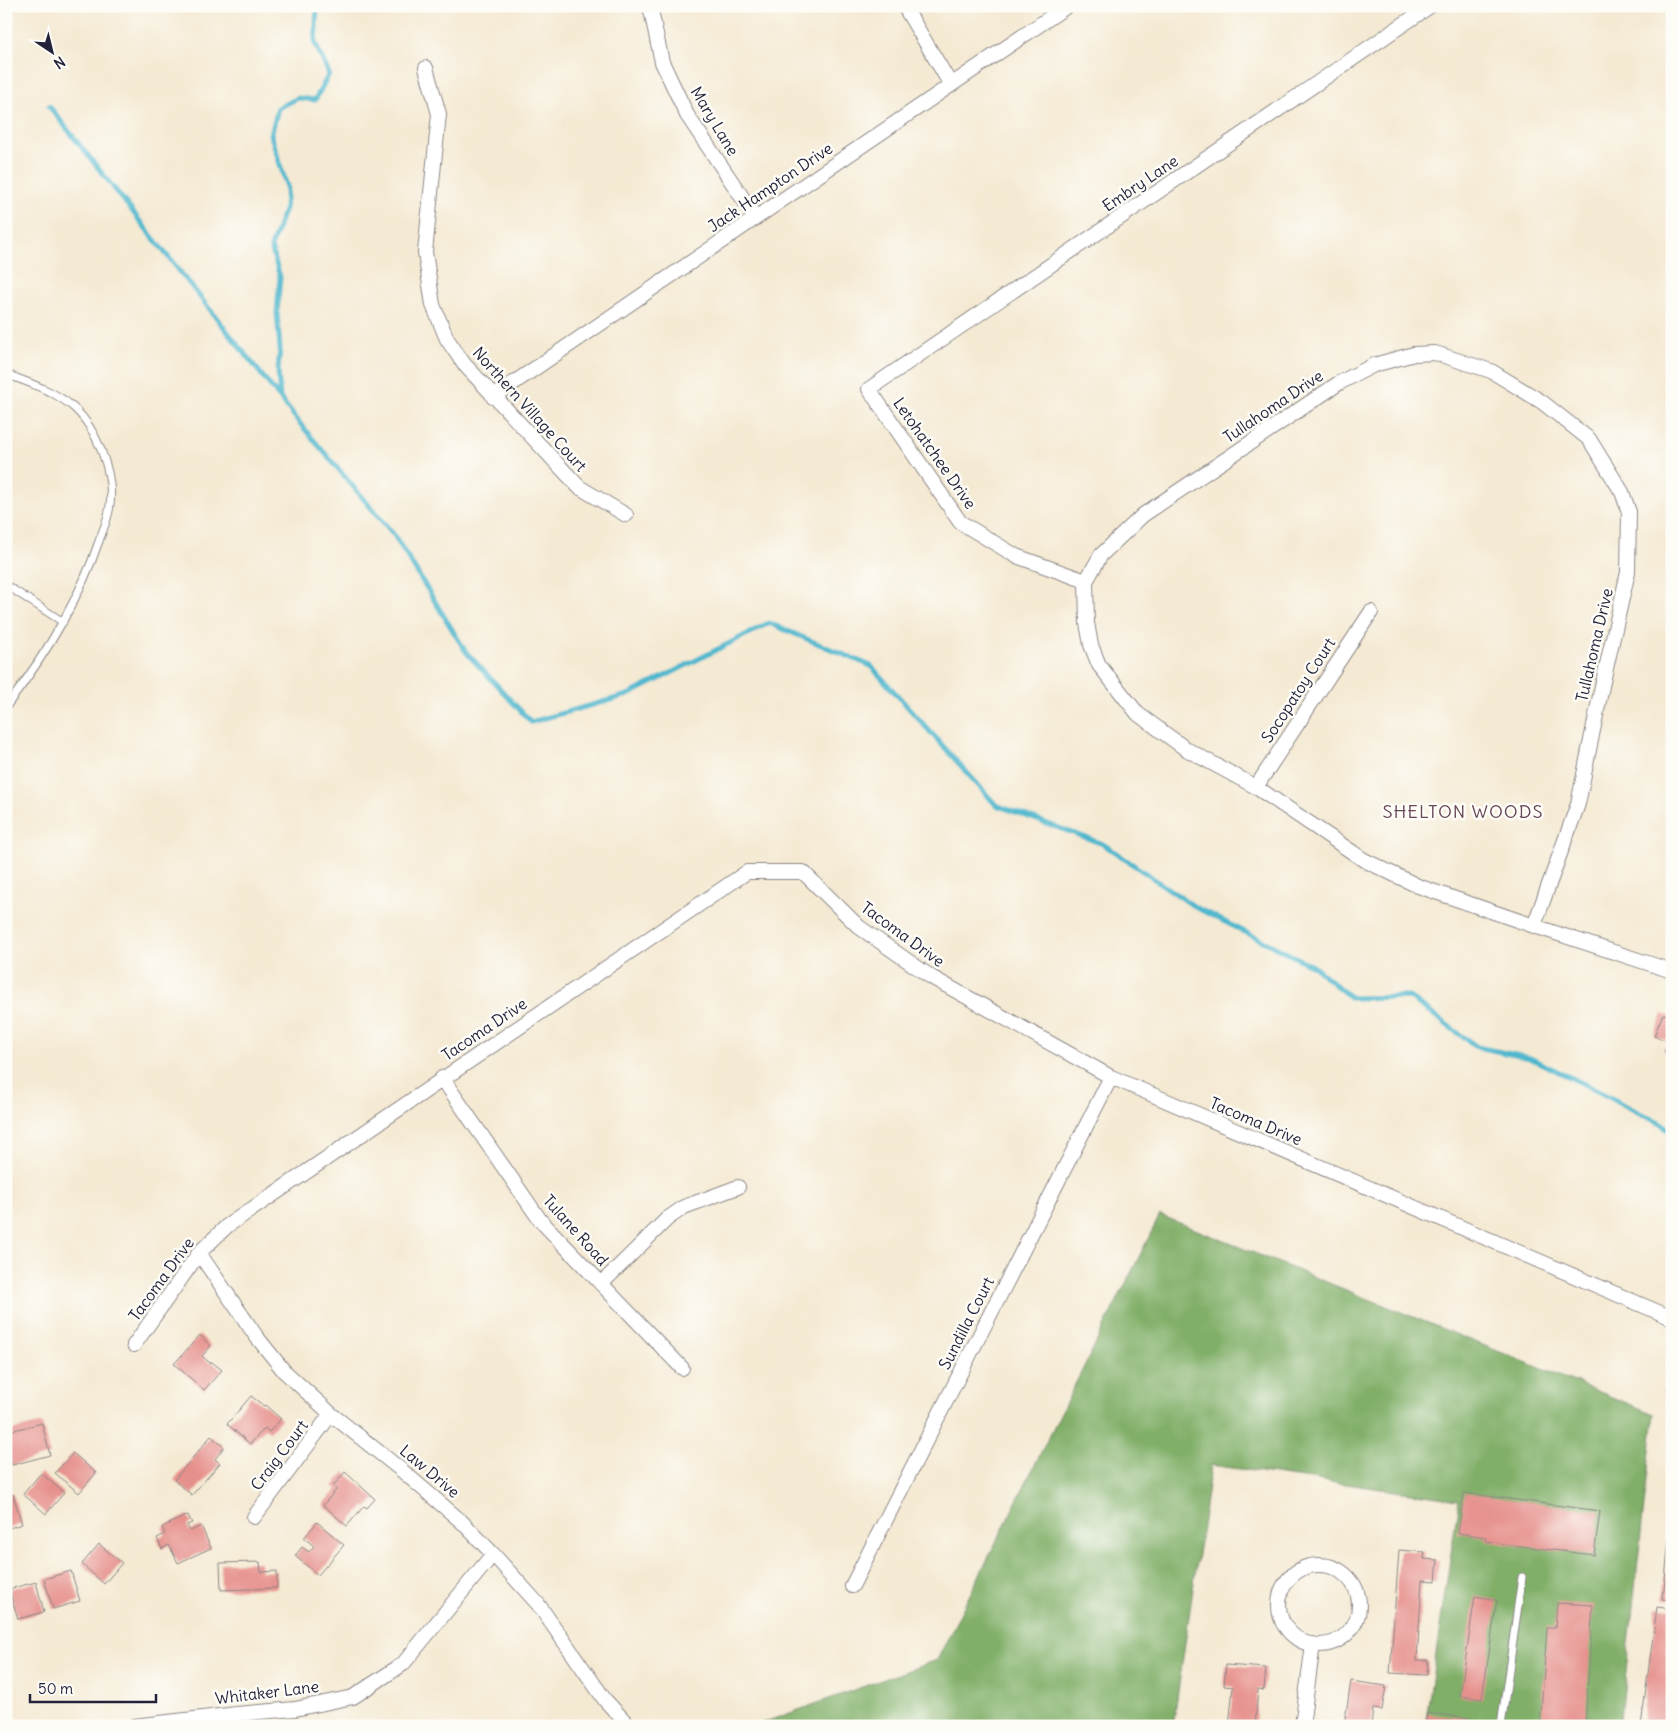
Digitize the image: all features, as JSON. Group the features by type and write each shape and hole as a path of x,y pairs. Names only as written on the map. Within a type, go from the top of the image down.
{"street":[{"name":"Mary Lane","path":"650,6 662,62 687,115 756,218"},
{"path":"904,6 950,86"},
{"name":"Jack Hampton Drive","path":"493,397 1067,6"},
{"name":"Embry Lane","path":"869,389 1430,6"},
{"name":"Northern Village Court","path":"426,68 439,114 425,252 433,304 447,339 464,364 493,397 579,487 626,515"},
{"name":"Tullahoma Drive","path":"1534,926 1578,804 1628,572 1629,512 1622,492 1588,439 1542,402 1491,371 1435,353 1414,354 1374,365 1339,383 1143,515 1101,555 1086,581 1086,623 1091,645 1099,665 1138,714 1186,749 1256,787 1364,860 1418,886 1534,926 1672,971"},
{"name":"Letohatchee Drive","path":"869,389 960,522 1016,556 1086,581"},
{"name":"Socopatoy Court","path":"1256,787 1371,612"},
{"name":"Tacoma Drive","path":"134,1345 199,1253 227,1226 747,872 803,872 859,927 931,977 1111,1077 1672,1318"},
{"name":"Sundilla Court","path":"852,1586 1111,1077"},
{"name":"Tulane Road","path":"442,1078 540,1220 682,1368"},
{"path":"601,1284 666,1219 684,1207 738,1188"},
{"name":"Law Drive","path":"199,1253 256,1336 284,1371 331,1414 400,1468 462,1522 538,1604 605,1700 629,1726"},
{"name":"Craig Court","path":"254,1517 331,1414"},
{"name":"Whitaker Lane","path":"134,1726 295,1709 353,1697 403,1664 493,1554"},
{"path":"1313,1565 1326,1565 1339,1570 1349,1579 1356,1590 1359,1604 1353,1624 1340,1638 1327,1644 1313,1644 1301,1640 1291,1633 1283,1623 1279,1611 1279,1598 1283,1586 1291,1576 1301,1569 1313,1565"},
{"path":"1302,1726 1313,1644"}],"lane":[{"path":"6,374 58,396 75,409 87,424 104,453 110,487 110,505 91,566 63,622 32,672 6,707"},
{"path":"6,585 63,622"},
{"path":"1501,1726 1522,1577"}],"green space":[{"path":"1160,1215 1654,1414 1620,1726 1425,1726 1459,1500 1211,1465 1173,1726 754,1726 937,1660"}],"building":[{"path":"1663,1014 1672,1017 1672,1055 1664,1052 1668,1041 1654,1036"},
{"path":"200,1335 211,1346 202,1356 222,1370 204,1390 174,1364"},
{"path":"1672,1379 1672,1392 1667,1390"},
{"path":"251,1396 281,1419 269,1432 265,1428 250,1444 227,1424"},
{"path":"42,1423 50,1455 12,1465 6,1443 6,1432"},
{"path":"211,1436 224,1447 215,1459 220,1463 192,1495 174,1480"},
{"path":"73,1453 96,1473 79,1493 55,1473"},
{"path":"345,1472 375,1499 367,1508 364,1506 347,1526 323,1505 337,1489 333,1486"},
{"path":"41,1473 64,1493 46,1514 23,1494"},
{"path":"1464,1493 1600,1511 1594,1555 1504,1544 1486,1541 1486,1537 1458,1533"},
{"path":"13,1494 22,1524 6,1529 6,1496"},
{"path":"188,1515 192,1523 187,1525 190,1531 201,1526 211,1548 178,1563 169,1545 162,1549 157,1538 165,1534 162,1527"},
{"path":"317,1522 344,1545 318,1575 295,1556 302,1547 309,1552 314,1546 304,1538"},
{"path":"1670,1529 1672,1529 1672,1600 1663,1599"},
{"path":"99,1544 122,1563 104,1584 82,1564"},
{"path":"1399,1550 1425,1552 1424,1559 1438,1560 1436,1581 1422,1580 1417,1660 1428,1660 1427,1675 1390,1673"},
{"path":"260,1562 261,1572 277,1571 277,1588 221,1590 220,1563"},
{"path":"71,1571 80,1601 53,1609 44,1579"},
{"path":"36,1582 44,1612 18,1619 9,1589"},
{"path":"1475,1596 1497,1600 1482,1699 1460,1696"},
{"path":"1557,1603 1593,1605 1585,1726 1540,1726 1547,1628 1555,1628"},
{"path":"1657,1607 1672,1609 1672,1693 1667,1726 1641,1726"},
{"path":"1226,1665 1266,1668 1264,1690 1258,1689 1255,1726 1229,1726 1233,1687 1224,1686"},
{"path":"1351,1681 1386,1686 1382,1710 1373,1709 1371,1726 1344,1726"},
{"path":"1427,1713 1469,1718 1468,1726 1425,1726"}],"waterway":[{"path":"280,398 278,370 280,348 277,313 280,277 271,247 285,208 287,187 271,135 278,108 298,98 315,100 329,74 315,43 317,6"},
{"path":"49,106 302,426 394,535 466,652 531,722 628,695 769,623 871,666 996,805 1103,844 1195,907 1313,966 1351,998 1409,997 1477,1047 1530,1058 1663,1125 1672,1132"}],"district":[{"name":"SHELTON WOODS","path":"1463,812"}]}
